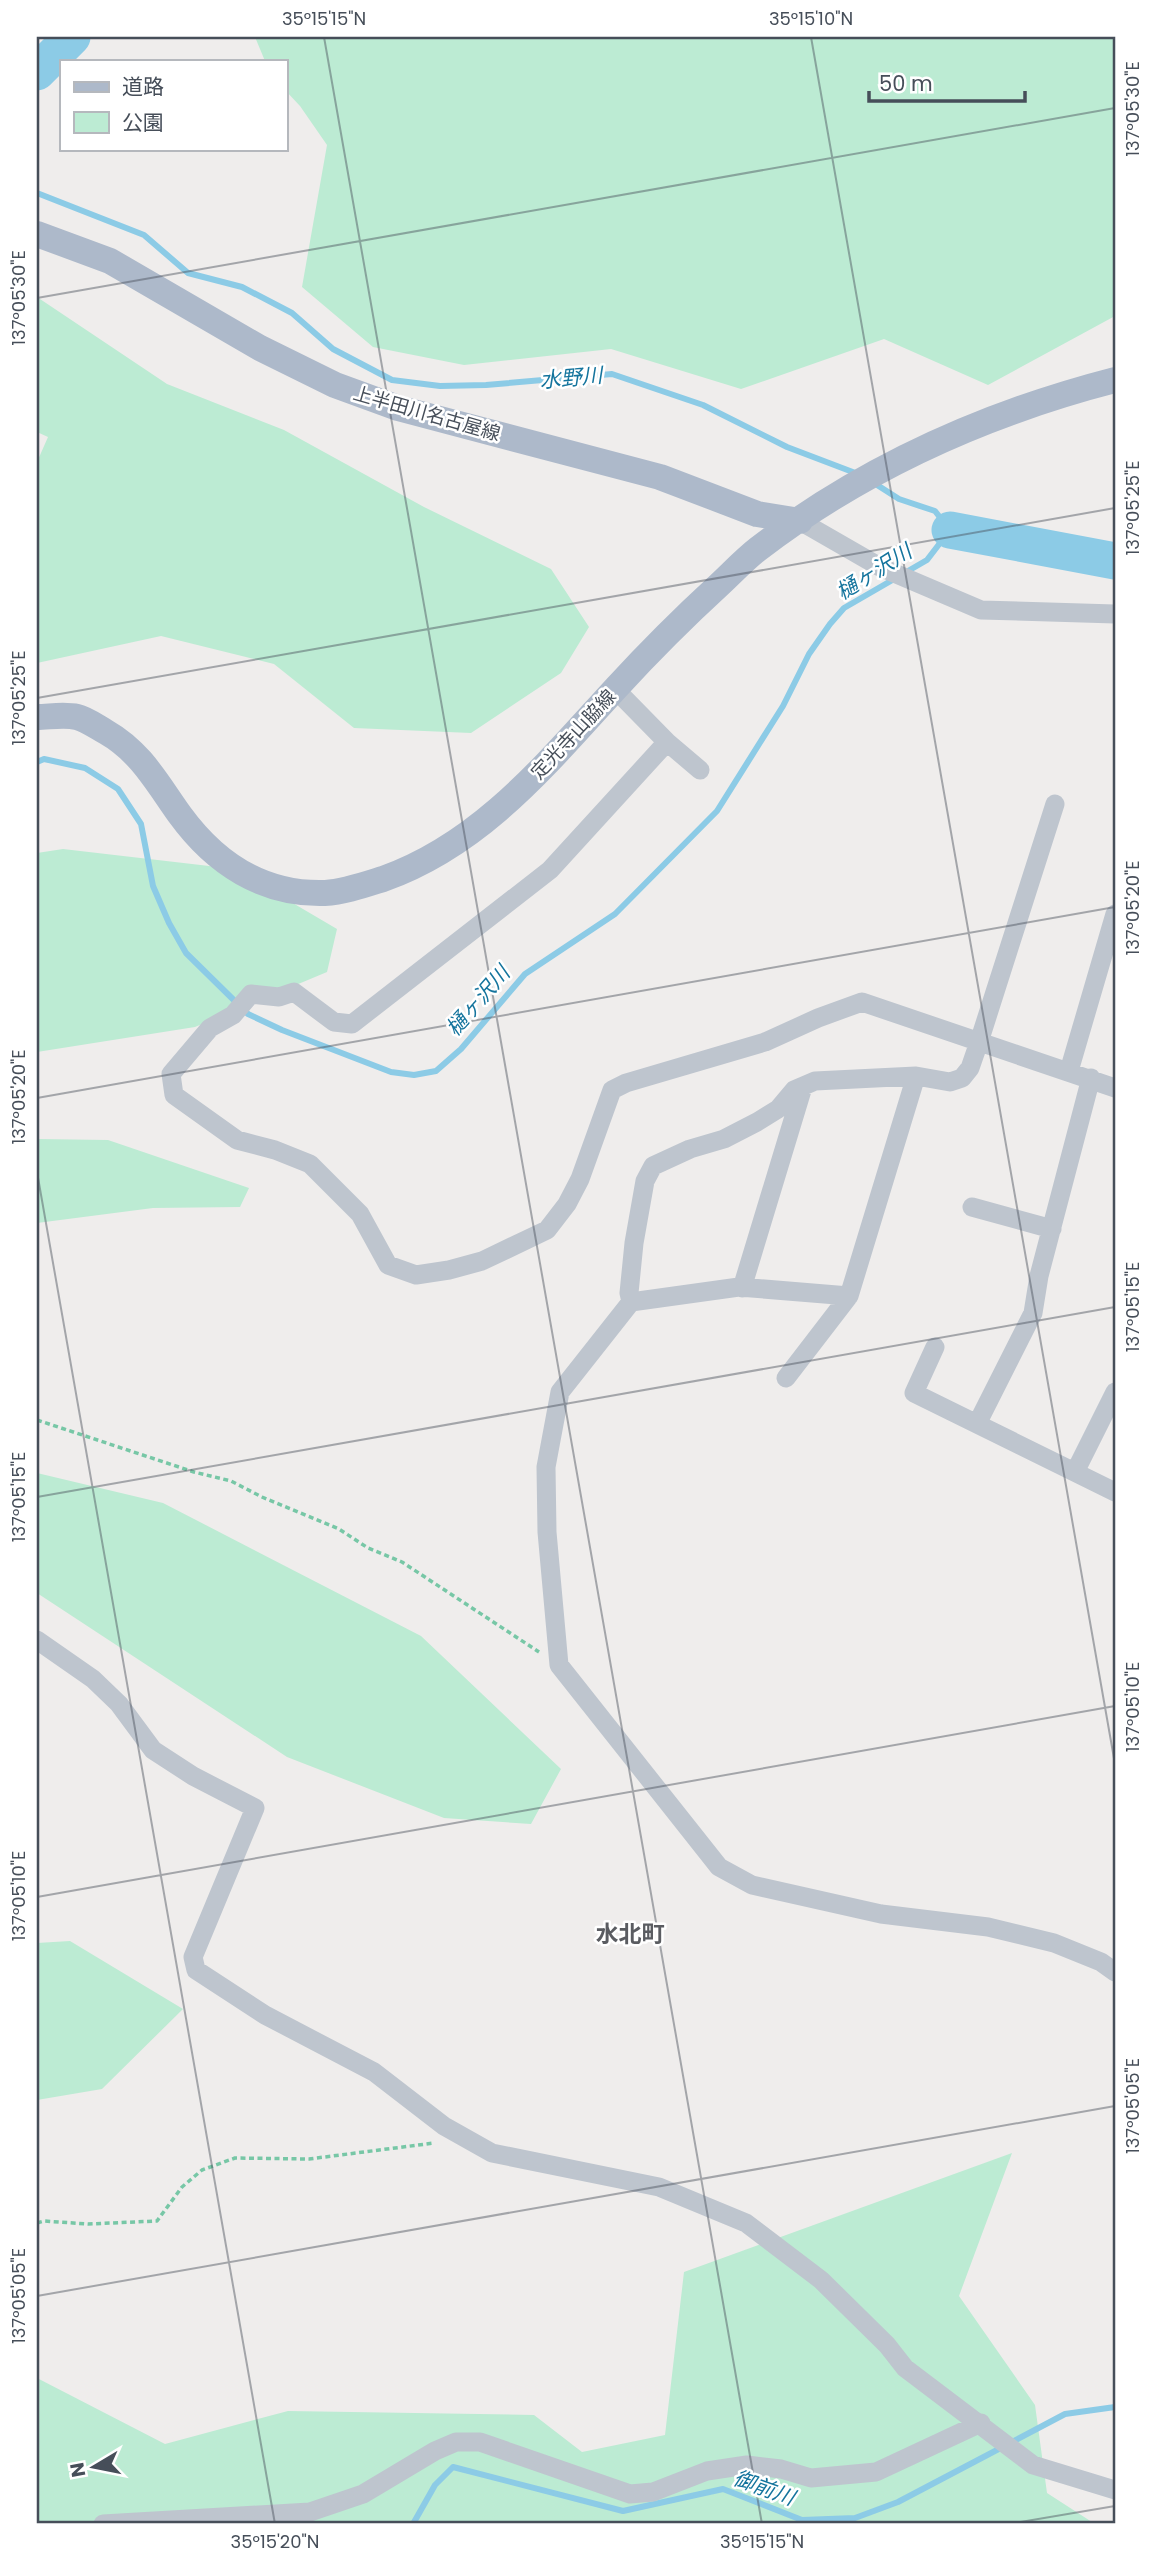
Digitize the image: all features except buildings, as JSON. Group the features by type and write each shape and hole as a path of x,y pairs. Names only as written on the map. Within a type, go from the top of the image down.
{"main road":[{"name":"上半田川名古屋線","path":"37,234 110,261 260,348 335,385 398,408 660,477 757,514 800,521"},
{"name":"定光寺山脇線","path":"37,717 78,717 124,742 145,763 182,817 215,854 250,879 291,890 326,893 359,887 400,873 452,845 506,805 687,614 757,550 800,521 900,459 1029,404 1115,380"}],"street":[{"path":"800,521 880,567 981,610 1115,614"},
{"path":"615,689 667,742 701,770"},
{"path":"667,742 550,870 352,1024 334,1022 294,992 279,997 251,994 233,1015 210,1028 172,1073 174,1095 237,1140 275,1150 310,1164 360,1214 388,1265 416,1275 482,1261 547,1230 580,1179 612,1090 626,1083 765,1042 862,1002 1115,1088"},
{"path":"631,1302 629,1293 634,1242 645,1181 653,1166 690,1149 724,1139 757,1122 778,1109 794,1090 815,1081 916,1076 950,1082 962,1078 970,1068 1055,804"},
{"path":"1069,1071 1115,914"},
{"path":"786,1378 849,1296 916,1076"},
{"path":"977,1424 1033,1312 1039,1276 1091,1078"},
{"path":"742,1288 803,1087"},
{"path":"972,1207 1052,1229"},
{"path":"849,1296 742,1288 631,1302 560,1392 546,1467 547,1532 559,1665 719,1867 751,1885 881,1913 988,1927 1054,1943 1101,1962 1115,1972"},
{"path":"935,1347 914,1393 1115,1492"},
{"path":"1075,1472 1115,1392"},
{"path":"37,1640 93,1679 119,1704 153,1750 193,1776 255,1808 193,1957 196,1970 265,2015 374,2072 464,2139 492,2153 659,2188 746,2223 821,2280 887,2345 905,2368 989,2429 1033,2465 1115,2490"},
{"path":"103,2524 310,2512 363,2494 435,2451 456,2442 480,2442 630,2494 653,2492 707,2471 747,2465 781,2469 811,2478 876,2472 989,2429"}],"path":[{"path":"37,1420 194,1472 231,1481 339,1529 368,1548 402,1562 559,1665"},
{"path":"37,2223 157,2221 182,2187 202,2170 235,2158 309,2159 464,2139"}],"green space":[{"path":"255,37 1115,37 1115,316 988,385 884,339 741,389 611,349 464,365 373,347 302,287 327,145 287,92 287,60 265,60"},
{"path":"37,297 167,384 284,430 424,507 551,569 589,627 561,673 471,733 354,728 274,664 161,636 37,663 37,462 48,437 37,432"},
{"path":"63,849 235,869 337,929 327,972 195,1027 37,1052 37,853"},
{"path":"37,1139 108,1140 249,1188 240,1207 153,1208 37,1223"},
{"path":"37,1473 163,1503 421,1636 561,1769 531,1824 444,1818 287,1757 37,1593"},
{"path":"70,1941 183,2009 102,2089 37,2100 37,1943"},
{"path":"1012,2153 959,2296 1035,2405 1047,2493 1095,2524 37,2524 37,2378 165,2444 288,2411 534,2415 582,2452 665,2435 684,2272"}],"waterway":[{"name":"水野川","path":"37,72 72,37"},
{"name":"水野川","path":"37,193 144,235 188,273 242,287 292,313 333,349 392,380 440,386 486,385 612,374 703,405 787,447 858,474"},
{"name":"樋ヶ沢川","path":"37,762 44,759 85,768 118,789 141,824 153,886 186,953 248,1014 391,1072 414,1075 436,1071 461,1049 525,974 615,914 717,811 783,706 809,654 830,624 844,608 927,560 950,530 935,511 899,499 874,483"},
{"name":"水野川","path":"950,530 1115,561"},
{"name":"御前川","path":"413,2524 435,2485 453,2467 623,2511 723,2489 802,2520 855,2518 898,2502 1065,2414 1115,2407"}],"district":[{"name":"水北町","path":"630,1934"}]}
